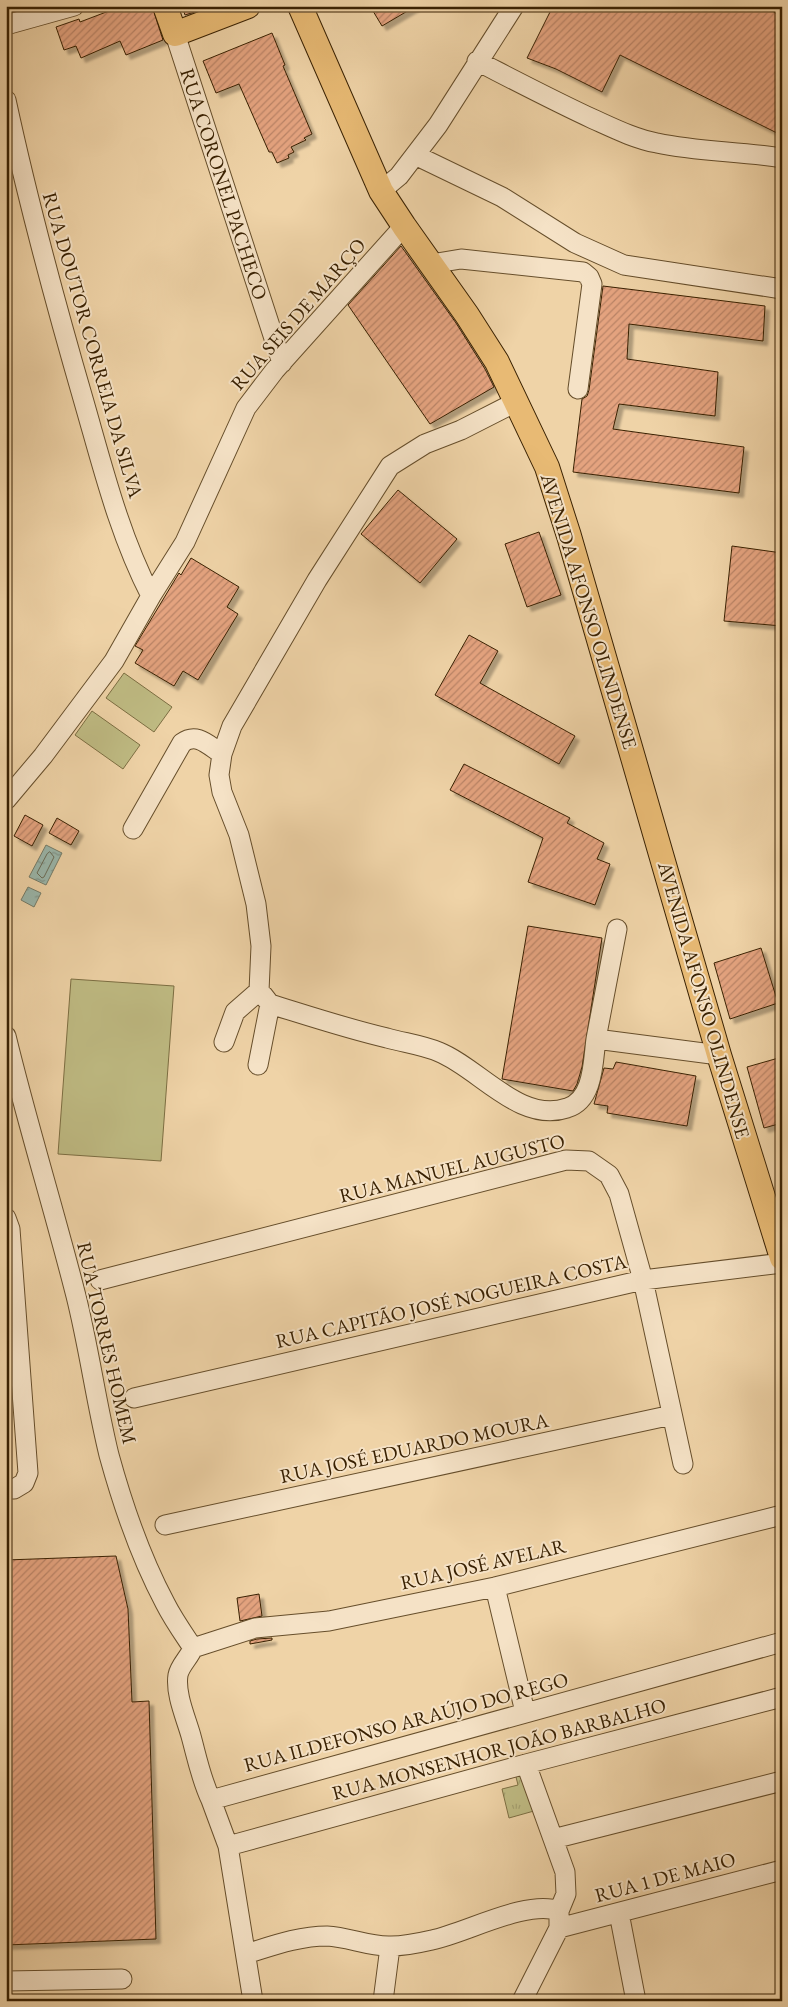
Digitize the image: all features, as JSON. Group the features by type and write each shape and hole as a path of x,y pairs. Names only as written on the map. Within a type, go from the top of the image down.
{"main road":[{"name":"RUA CORONEL PACHECO","path":"165,6 175,34"},
{"path":"175,34 248,6"},
{"name":"AVENIDA AFONSO OLINDENSE","path":"300,6 381,191 492,354 547,467 569,536 719,1055 782,1258"}],"street":[{"path":"6,25 74,6"},
{"path":"381,191 399,176 438,125 477,61 514,6"},
{"name":"RUA CORONEL PACHECO","path":"175,34 282,363"},
{"path":"477,61 616,129 656,143 708,151 751,153 782,158"},
{"name":"RUA DOUTOR CORREIA DA SILVA","path":"6,100 22,172 58,312 110,495 130,552 151,596"},
{"path":"415,155 502,197 575,243 624,265 782,289"},
{"name":"RUA SEIS DE MARÇO","path":"6,800 43,756 114,661 151,596 185,542 246,408 282,363 404,226"},
{"path":"431,264 461,259 583,272 589,277 592,284 578,389"},
{"path":"258,1065 264,998 256,904 239,835 222,792 219,775 222,754 232,726 317,580 390,466 425,444 462,430 516,402"},
{"path":"133,829 182,743 190,737 195,737 222,754"},
{"path":"224,1042 234,1012 264,998 440,1052 466,1066 512,1099 532,1109 553,1111 568,1108 586,1092 590,1079 617,929"},
{"name":"RUA TORRES HOMEM","path":"6,1036 50,1206 71,1276 109,1453 124,1506 152,1577 166,1605 192,1648"},
{"path":"596,1038 719,1055"},
{"name":"RUA MANUEL AUGUSTO","path":"100,1280 566,1160 588,1161 609,1175 619,1194 642,1280 683,1464"},
{"path":"6,1218 10,1228 28,1473 24,1483 14,1489 6,1489"},
{"name":"RUA CAPITÃO JOSÉ NOGUEIRA COSTA","path":"134,1398 642,1280 782,1263"},
{"name":"RUA JOSÉ EDUARDO MOURA","path":"165,1525 672,1415"},
{"name":"RUA JOSÉ AVELAR","path":"192,1648 255,1628 329,1621 495,1587 782,1515"},
{"path":"495,1587 525,1712"},
{"name":"RUA ILDEFONSO ARAÚJO DO REGO","path":"211,1800 782,1642"},
{"path":"192,1648 190,1656 179,1670 177,1678 179,1693 199,1766 228,1846 253,2001"},
{"name":"RUA MONSENHOR JOÃO BARBALHO","path":"228,1846 526,1764 782,1697"},
{"path":"522,2001 559,1920 566,1894 565,1872 526,1764"},
{"path":"553,1839 782,1781"},
{"name":"RUA 1 DE MAIO","path":"390,1947 433,1940 522,1911 551,1908 559,1920 619,1913 782,1870"},
{"path":"619,1913 636,2001"},
{"path":"247,1961 299,1939 326,1936 346,1937 390,1947 383,2001"},
{"path":"6,1981 122,1979"}],"green space":[{"path":"124,673 172,707 154,732 106,698"},
{"path":"92,711 140,745 123,769 75,735"},
{"path":"71,979 174,986 161,1161 58,1154"},
{"path":"521,1768 541,1809 509,1818 502,1789 518,1785 514,1769"}],"water":[{"path":"46,845 62,853 46,885 29,877"},
{"path":"28,887 41,893 34,907 21,900"}],"building":[{"path":"122,6 152,6 163,40 126,55 120,41 81,58 76,46 64,50 56,27 79,19 80,22"},
{"path":"182,6 196,6 198,11 185,15"},
{"path":"370,6 416,6 382,26"},
{"path":"553,6 761,6 782,16 782,124 777,133 620,55 602,92 556,69 527,58"},
{"path":"272,33 285,65 283,66 312,134 304,138 306,140 291,147 294,152 288,155 289,158 277,163 272,152 269,152 239,84 216,93 203,61"},
{"path":"401,246 456,323 494,387 430,424 348,305"},
{"path":"603,286 765,306 763,341 629,324 627,359 718,372 715,416 619,404 613,429 744,447 739,493 573,472 582,399 587,396 589,390"},
{"path":"398,490 457,539 420,583 361,534"},
{"path":"539,532 561,595 527,607 505,544"},
{"path":"732,546 782,553 782,626 724,621"},
{"path":"191,558 239,587 227,607 238,614 198,680 183,671 174,686 135,663 143,650 135,646 179,573 181,575"},
{"path":"469,635 498,651 480,683 575,736 559,764 435,695"},
{"path":"464,764 570,818 567,823 604,843 597,859 610,864 595,905 528,882 543,838 450,790"},
{"path":"25,815 43,825 32,846 14,836"},
{"path":"57,818 79,831 71,845 49,833"},
{"path":"528,926 602,938 582,1067 573,1091 502,1079"},
{"path":"761,948 778,1003 730,1019 714,963"},
{"path":"782,1057 782,1123 764,1128 747,1067"},
{"path":"616,1062 696,1076 687,1126 607,1113 608,1106 594,1104 604,1068 613,1069"},
{"path":"116,1556 128,1609 132,1702 149,1701 156,1939 6,1945 6,1560"},
{"path":"259,1594 262,1616 240,1621 237,1598"},
{"path":"272,1638 272,1640 250,1644 250,1641 257,1639"}]}
